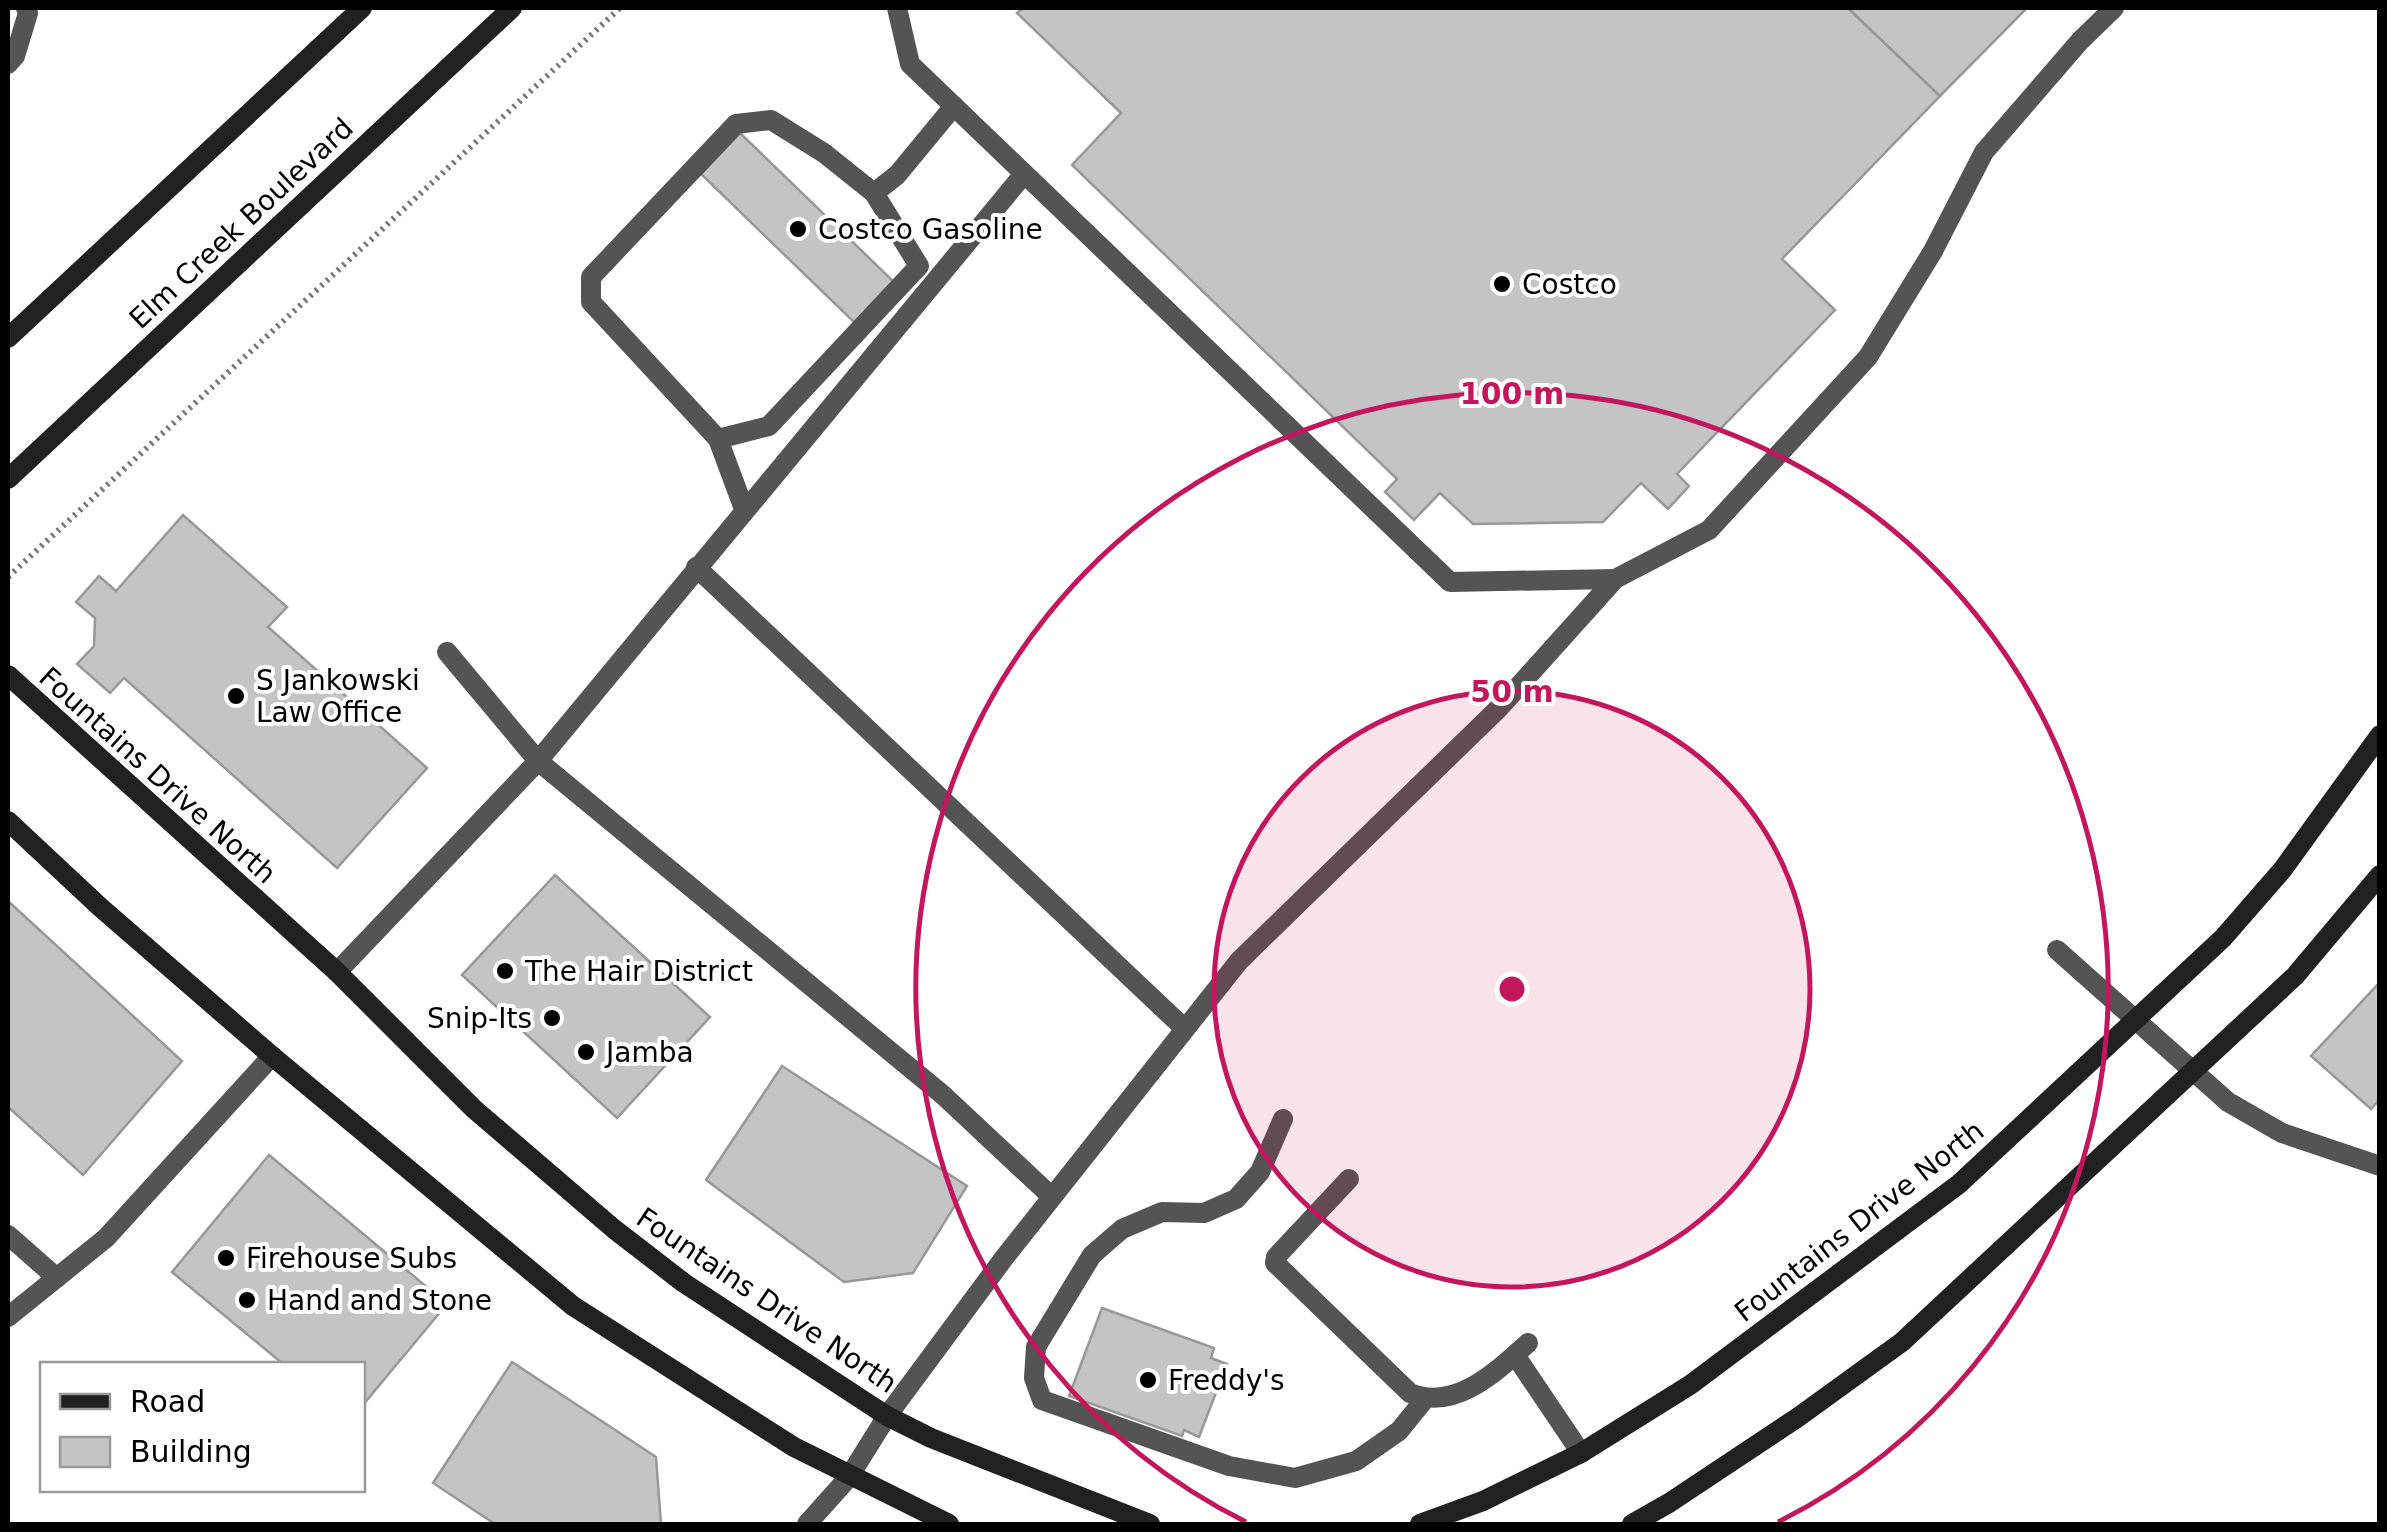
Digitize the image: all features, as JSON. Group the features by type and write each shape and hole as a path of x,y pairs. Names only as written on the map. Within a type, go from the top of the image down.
{"street":[{"path":"8,64 15,56 28,13 26,8"},
{"path":"8,338 362,8"},
{"name":"Elm Creek Boulevard","path":"8,479 512,8"},
{"path":"897,8 910,64 1450,582 1615,579"},
{"path":"807,1524 848,1477 887,1416 1052,1197 1239,961 1500,708 1615,579 1709,530 1868,357 1933,252 1984,152 2080,41 2114,8"},
{"path":"874,193 897,175 954,106"},
{"path":"718,439 769,426 919,266 874,193 824,153 771,120 736,124 591,276 591,302 718,439 744,509"},
{"path":"337,972 538,761 1024,174"},
{"path":"696,567 1185,1029"},
{"path":"447,652 538,761 943,1095 1052,1197"},
{"name":"Fountains Drive North","path":"8,675 337,972 474,1108 614,1229 714,1304 887,1416 931,1438 1150,1524"},
{"name":"Fountains Drive North","path":"1420,1524 1483,1501 1581,1453 1690,1385 1959,1184 2223,938 2284,869 2380,734"},
{"path":"8,821 100,908 272,1056 573,1306 792,1446 948,1524"},
{"path":"1632,1524 1669,1504 1797,1418 1902,1342 2294,976 2380,875"},
{"path":"2057,950 2228,1102 2282,1132 2380,1166"},
{"path":"8,1317 106,1238 272,1056"},
{"path":"1283,1119 1260,1172 1236,1200 1204,1213 1162,1212 1122,1228 1092,1256 1036,1348 1034,1378 1042,1400 1228,1466 1295,1478 1356,1460 1399,1431 1424,1399"},
{"path":"1348,1179 1275,1262 1410,1393 1424,1399 1439,1399 1487,1380 1522,1349 1581,1453"},
{"path":"8,1235 57,1278"}],"path":[{"path":"8,577 620,8"}],"building":[{"name":"Costco","path":"1023,8 1848,8 1940,96 1782,259 1835,310 1677,474 1689,486 1668,509 1641,483 1603,522 1473,524 1440,493 1414,520 1385,492 1397,479 1072,165 1121,113 1017,13"},
{"path":"1848,8 2027,8 1940,96"},
{"name":"Costco Gasoline","path":"740,133 896,284 857,325 701,174"},
{"path":"183,515 287,607 268,627 427,768 337,868 124,678 110,693 77,664 94,646 95,618 76,602 99,576 116,591"},
{"path":"555,875 710,1017 617,1118 462,975"},
{"path":"8,901 182,1061 83,1175 8,1107"},
{"path":"2380,982 2380,1099 2371,1109 2311,1056"},
{"path":"782,1066 967,1186 913,1273 844,1282 706,1180"},
{"path":"269,1155 447,1304 365,1402 365,1362 281,1362 172,1272"},
{"name":"Freddy's","path":"1102,1308 1214,1348 1211,1358 1227,1364 1199,1437 1184,1430 1182,1436 1069,1396"},
{"path":"512,1362 656,1457 661,1524 495,1524 433,1483"}],"place":[{"name":"Costco Gasoline","path":"798,229"},
{"name":"Costco","path":"1502,284"},
{"name":"S Jankowski Law Office","path":"236,696"},
{"name":"The Hair District","path":"505,971"},
{"name":"Snip-Its","path":"552,1018"},
{"name":"Jamba","path":"586,1052"},
{"name":"Firehouse Subs","path":"226,1258"},
{"name":"Hand and Stone","path":"247,1300"},
{"name":"Freddy's","path":"1148,1380"}]}
